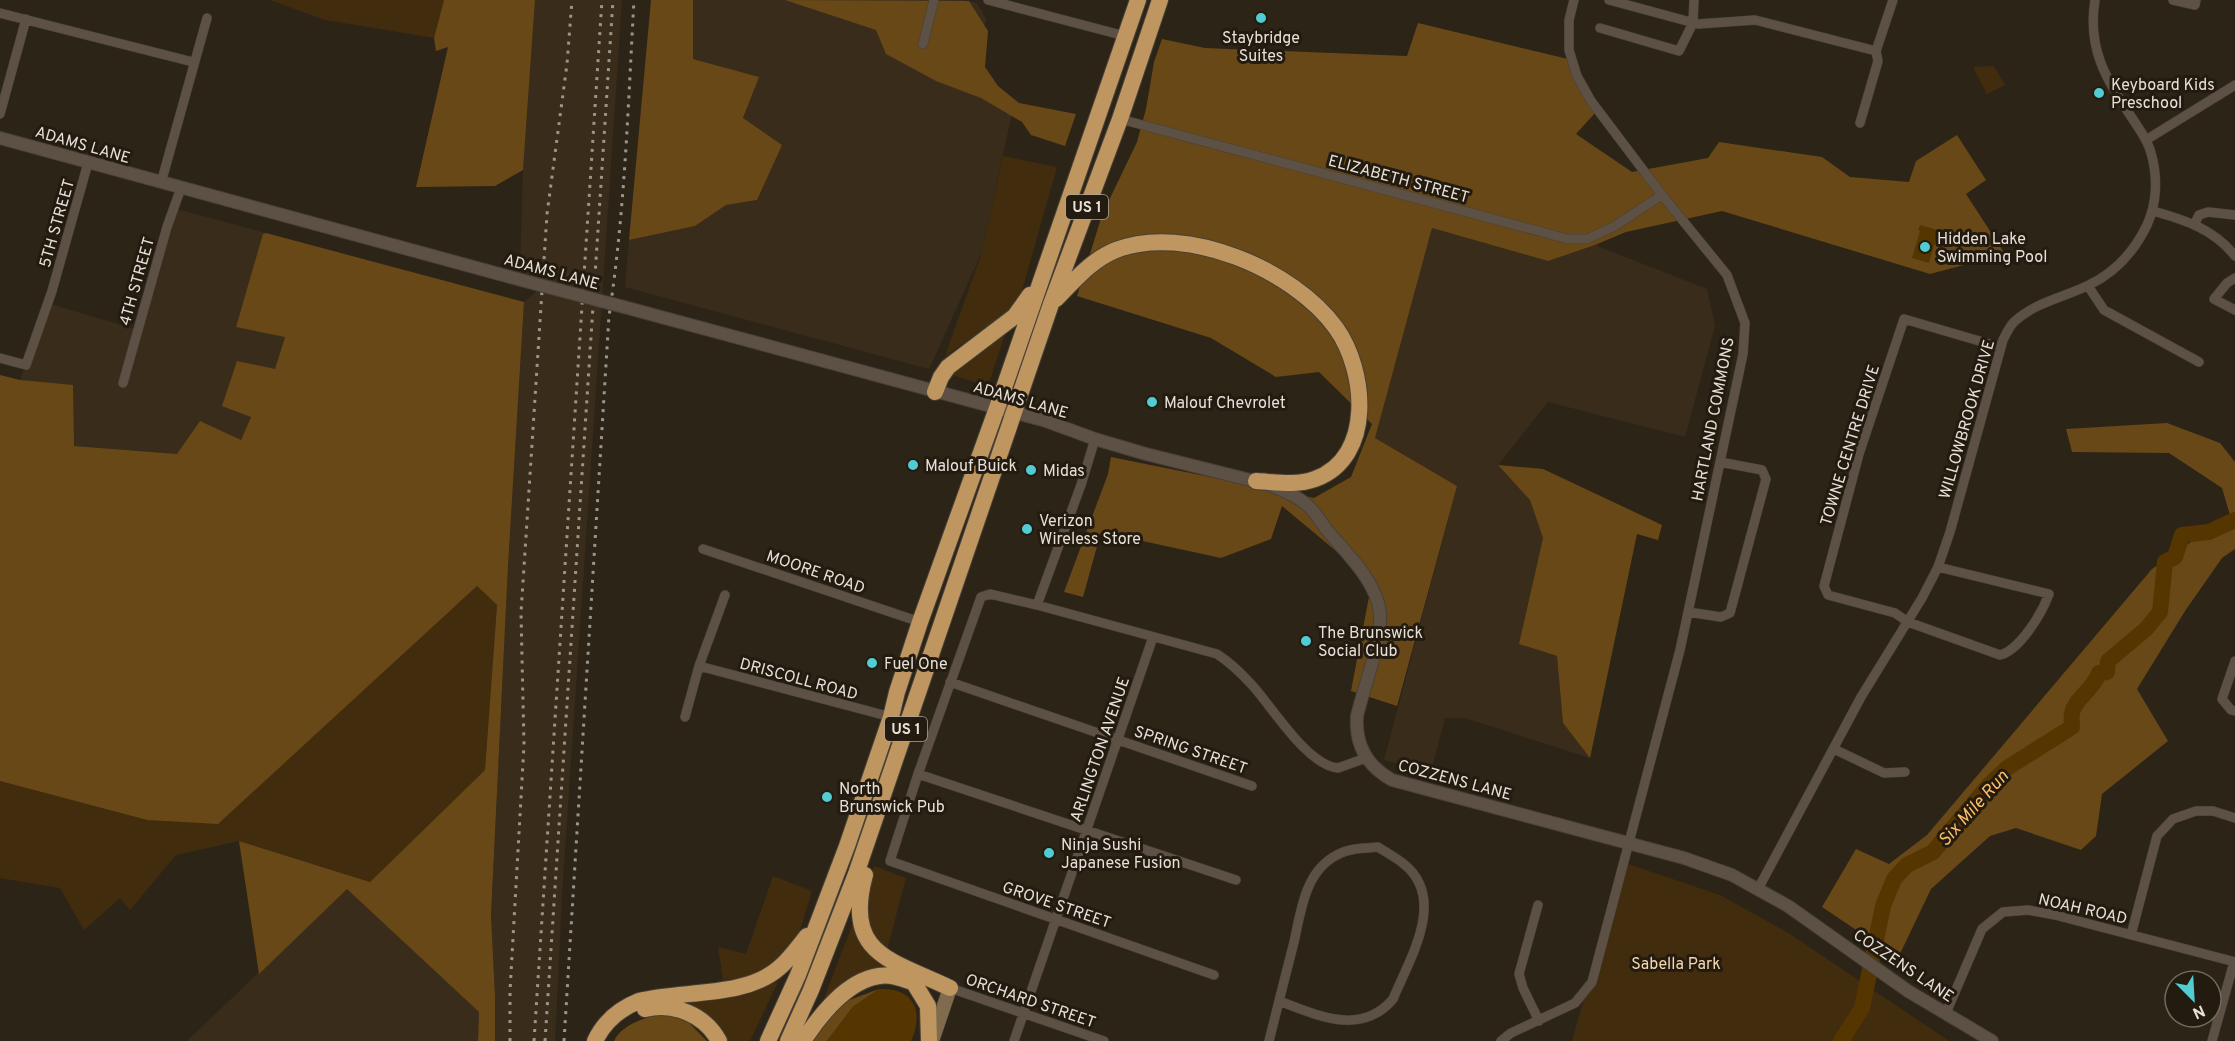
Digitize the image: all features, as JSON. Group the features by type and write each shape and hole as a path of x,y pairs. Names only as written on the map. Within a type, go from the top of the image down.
{"highway":[{"name":"US 1","path":"768,1041 821,916 1138,0"},
{"name":"US 1","path":"788,1041 827,951 1051,304 1120,119 1160,0"},
{"path":"1051,304 1087,268 1108,254 1131,246 1161,243 1193,246 1234,256 1274,275 1311,302 1335,327 1353,360 1359,399 1354,437 1341,460 1329,472 1316,479 1297,483 1256,481"},
{"path":"936,392 941,376 948,367 1019,312 1044,271"},
{"path":"886,785 861,892 859,906 861,924 869,942 884,957 950,988"},
{"path":"595,1041 610,1018 639,1001 740,986 768,976 791,957 821,916"},
{"path":"803,1041 831,1005 863,981 886,975 900,977 914,983 950,988"},
{"path":"914,983 928,1006 930,1041"},
{"path":"606,1041 616,1027 629,1017 643,1010 659,1007 675,1009 692,1015 712,1030 719,1041"}],"main road":[{"path":"930,1041 950,988"}],"street":[{"path":"923,44 934,0"},
{"path":"988,0 1125,36"},
{"name":"HARTLAND COMMONS","path":"1501,1041 1511,1033 1575,1003 1592,982 1680,650 1743,354 1745,323 1727,274 1662,195 1591,101 1577,76 1569,50 1569,20 1574,0"},
{"path":"1609,0 1693,23 1755,20 1876,51"},
{"path":"1600,28 1679,51 1693,23 1694,0"},
{"path":"1860,123 1878,61 1876,51 1893,0"},
{"name":"WILLOWBROOK DRIVE","path":"1758,889 1866,688 1908,622 1938,567 1950,532 2001,347 2013,322 2037,307 2088,286 2114,270 2129,255 2140,239 2153,211 2155,176 2152,154 2102,67 2093,36 2095,0"},
{"path":"2173,0 2195,5 2196,0"},
{"path":"0,13 193,62"},
{"path":"161,183 207,18"},
{"path":"0,114 26,20"},
{"path":"2146,140 2235,85"},
{"name":"ELIZABETH STREET","path":"1120,119 1568,238 1587,239 1613,227 1662,195"},
{"name":"ADAMS LANE","path":"0,138 1046,421 1146,454 1281,489 1308,505 1361,572 1376,596 1379,628 1357,716 1359,742 1366,758"},
{"name":"5TH STREET","path":"0,358 26,365 52,291 88,163"},
{"name":"4TH STREET","path":"123,382 167,227 181,188"},
{"path":"2153,211 2212,233 2235,256"},
{"path":"2194,225 2199,214 2208,212 2235,215"},
{"path":"2235,278 2214,299 2235,310"},
{"path":"2088,286 2104,310 2199,362"},
{"name":"TOWNE CENTRE DRIVE","path":"1908,622 1895,613 1828,595 1824,586 1859,454 1904,319 2001,347"},
{"path":"1037,605 1081,485 1095,439"},
{"path":"1688,612 1721,617 1730,613 1766,479 1762,470 1720,462"},
{"name":"MOORE ROAD","path":"703,549 921,622"},
{"path":"1908,622 2000,655 2012,650 2044,608 2049,594 1938,567"},
{"path":"1236,880 918,774 981,597 990,594 1037,605 1217,654 1228,661 1252,685 1315,759 1338,768 1366,758"},
{"path":"685,717 699,666 725,595"},
{"name":"ARLINGTON AVENUE","path":"1014,1041 1153,637"},
{"path":"2235,661 2222,699 2231,710 2235,711"},
{"name":"DRISCOLL ROAD","path":"699,666 891,717"},
{"name":"SPRING STREET","path":"950,682 1252,786"},
{"path":"1834,749 1884,772 1905,772"},
{"name":"COZZENS LANE","path":"1366,758 1382,774 1392,780 1708,865 1788,906 1883,973 1992,1041"},
{"name":"GROVE STREET","path":"918,774 890,861 1214,975"},
{"path":"2131,935 2157,836 2173,819 2196,811 2213,811 2235,818"},
{"path":"1269,1041 1301,909 1310,882 1321,866 1338,854 1359,848 1378,847 1406,866 1416,878 1426,907 1422,926 1393,999 1385,1008 1367,1018 1332,1020 1279,1001"},
{"path":"1538,905 1519,974 1523,988 1539,1021"},
{"name":"NOAH ROAD","path":"1946,1014 1982,929 2003,912 2028,910 2234,962"},
{"path":"2212,1041 2234,962"},
{"name":"ORCHARD STREET","path":"950,988 1104,1041"}],"shaded area":[{"path":"444,0 535,0 523,170 495,186 416,187 448,47 436,51 434,38"},
{"path":"535,0 622,0 562,896 555,1041 495,1041 491,915 508,566 524,302 535,293 538,277 520,272 523,170"},
{"path":"651,0 693,0 693,59 759,77 743,118 782,145 757,200 726,205 695,226 629,240"},
{"path":"693,0 963,0 977,3 986,19 971,85 1012,113 982,252 929,369 625,287 629,240 695,226 726,205 757,200 743,119 758,77 693,59"},
{"path":"785,0 969,1 988,31 985,67 998,86 1019,103 1076,114 1065,146 1031,135 1022,122 981,98 936,81 886,54 876,30"},
{"path":"1418,23 1568,59 1595,113 1576,134 1632,172 1708,158 1719,142 1822,157 1850,177 1909,182 1916,161 1957,135 1986,180 1966,194 2005,254 1930,274 1722,211 1626,232 1548,261 1432,228 1375,438 1457,486 1397,706 1351,691 1372,581 1282,506 1271,539 1221,558 1101,532 1083,597 1064,592 1108,474 1111,457 1314,498 1351,477 1372,424 1319,372 1276,377 1211,338 1077,296 1102,215 1137,142 1146,109 1154,62 1162,39 1205,48 1407,56"},
{"path":"173,208 266,233 263,234 285,336 275,370 237,361 251,417 241,440 177,454 74,446 20,380 47,303 138,330"},
{"name":"Hidden Lake Swimming Pool","path":"1920,225 1941,231 1937,236 1929,263 1912,258"},
{"path":"1432,228 1548,261 1595,245 1707,289 1715,326 1685,437 1548,402 1498,465 1530,500 1543,538 1519,644 1557,656 1563,723 1590,758 1465,718 1445,718 1431,772 1384,760 1457,486 1375,438"},
{"path":"263,234 524,302 491,915 495,1041 478,1041 479,1012 347,889 259,974 239,841 370,882 485,770 497,605 477,586 218,824 147,820 0,781 0,375 20,380 73,385 74,446 177,454 200,421 241,440 251,417 222,406 237,361 275,369 285,337 236,327"},
{"path":"2167,423 2220,443 2235,462 2235,549 2222,558 2185,611 2137,689 2168,741 2102,794 2096,836 2081,850 2016,828 1990,836 1931,889 1898,958 1822,907 1856,849 1889,864 1927,835 2152,569 2230,515 2222,488 2169,453 2072,452 2066,429"},
{"path":"1498,465 1543,469 1662,525 1658,540 1637,534 1590,758 1563,723 1557,656 1519,644 1543,538 1530,500"},
{"path":"347,888 479,1012 478,1041 187,1041"},
{"path":"879,989 853,1007 827,1041 811,1041 844,1002"},
{"path":"879,989 900,992 913,1003 917,1020 911,1041 827,1041 853,1007"},
{"path":"664,1013 688,1022 707,1041 614,1041 629,1026"}],"green space":[{"path":"270,0 444,0 434,38 325,20"},
{"path":"1994,66 2005,85 1987,94 1973,67"},
{"path":"1003,156 1057,167 1018,305 945,356 982,252"},
{"path":"1005,334 988,386 952,375"},
{"path":"477,586 497,605 485,770 370,882 239,841 176,855 130,910 120,898 84,930 60,888 0,878 0,781 147,820 460,602"},
{"name":"Sabella Park","path":"1622,862 1720,895 1787,932 1949,1041 1572,1041"},
{"path":"874,866 906,878 887,950 870,933 863,902"},
{"path":"773,876 812,891 799,934 779,962 753,977 723,980 718,947 746,954"},
{"path":"853,923 887,967 823,1001"},
{"path":"778,982 750,1041 726,1041 679,1001 758,988"}],"waterway":[{"name":"Six Mile Run","path":"1841,1041 1862,1008 1883,906 1894,879 1907,865 1933,852 1989,785 2007,768 2072,727 2074,708 2097,679 2099,673 2107,672 2108,661 2146,629 2160,612 2165,562 2175,557 2182,535 2209,532 2235,520"}],"railway":[{"path":"510,1041 510,991 524,745 521,613 547,214 567,64 572,0"},
{"path":"534,1041 602,0"},
{"path":"545,1041 613,0"},
{"path":"564,1041 609,316 622,198 634,0"}],"place":[{"name":"Staybridge Suites","path":"1261,18"},
{"name":"Keyboard Kids Preschool","path":"2099,93"},
{"name":"Hidden Lake Swimming Pool","path":"1925,247"},
{"name":"Malouf Chevrolet","path":"1152,402"},
{"name":"Malouf Buick","path":"913,465"},
{"name":"Midas","path":"1031,470"},
{"name":"Verizon Wireless Store","path":"1027,529"},
{"name":"The Brunswick Social Club","path":"1306,641"},
{"name":"Fuel One","path":"872,663"},
{"name":"North Brunswick Pub","path":"827,797"},
{"name":"Ninja Sushi Japanese Fusion","path":"1049,853"}]}
